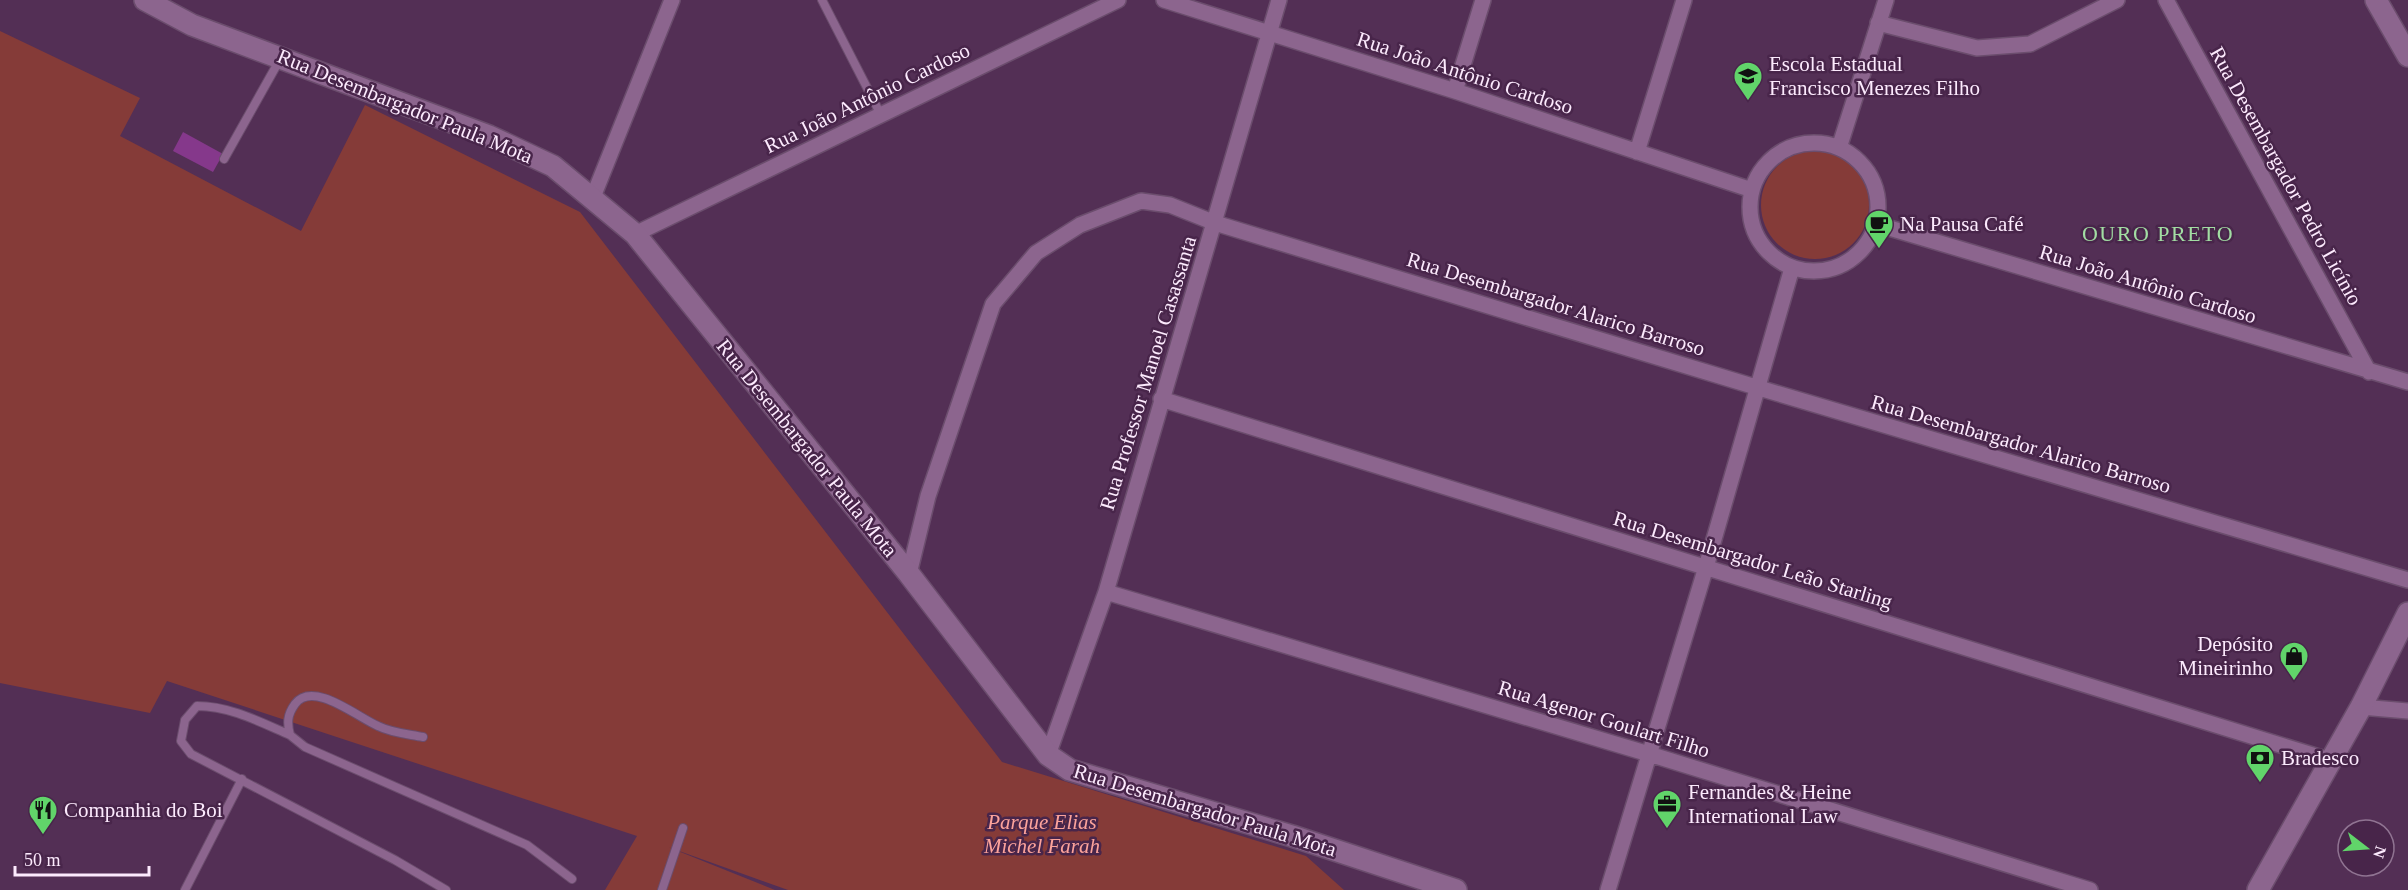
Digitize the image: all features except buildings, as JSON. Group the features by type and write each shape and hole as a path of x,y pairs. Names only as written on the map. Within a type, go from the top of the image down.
{"street":[{"name":"Rua Desembargador Paula Mota","path":"146,0 192,25 489,135 553,166 592,197 635,234 909,574 1048,755 1070,770 1292,836 1456,890"},
{"name":"Rua João Antônio Cardoso","path":"635,234 1118,0"},
{"name":"Rua João Antônio Cardoso","path":"1164,0 1455,91 1752,190"},
{"name":"Rua Professor Manoel Casassanta","path":"1048,755 1106,592 1279,0"},
{"path":"1455,91 1483,0"},
{"path":"1637,152 1684,0"},
{"path":"1839,148 1886,0"},
{"path":"1878,23 1977,48 2030,44 2117,0"},
{"name":"Rua Desembargador Pedro Licínio","path":"2166,0 2369,372"},
{"path":"2376,0 2408,56"},
{"path":"592,197 667,2"},
{"path":"1818,142 1839,148 1855,157 1867,171 1875,188 1878,206 1876,224 1867,244 1852,259 1834,269 1813,272 1792,268 1775,259 1762,245 1753,228 1750,209 1752,190 1762,170 1777,154 1797,145 1818,142"},
{"name":"Rua Desembargador Alarico Barroso","path":"909,574 928,496 993,304 1036,253 1080,225 1141,201 1170,206 1215,223 1759,388 2408,580"},
{"name":"Rua João Antônio Cardoso","path":"1876,224 2408,382"},
{"path":"1608,890 1759,388 1792,268"},
{"name":"Rua Desembargador Leão Starling","path":"1161,399 2332,761"},
{"name":"Rua Agenor Goulart Filho","path":"1106,592 1649,754 2090,890"},
{"path":"2258,890 2332,761 2408,613"},
{"path":"2389,650 2408,625"},
{"path":"2361,707 2408,711"}],"lane":[{"path":"822,0 881,115"},
{"path":"224,159 281,57"},
{"path":"290,735 287,717 295,704 303,696 315,695 380,727 423,737"},
{"path":"446,890 395,860 191,754 181,741 185,720 197,706 214,706 240,714 290,735 305,747 527,845 572,879"},
{"path":"185,890 242,779"},
{"path":"662,890 683,828"}],"green space":[{"name":"Parque Elias Michel Farah","path":"0,31 140,98 120,136 301,231 365,105 580,212 1002,762 1306,856 1344,890 788,890 668,847 775,890 605,890 637,836 167,681 150,713 0,683"},
{"path":"1815,151 1825,152 1845,160 1853,167 1860,175 1868,195 1868,215 1860,235 1853,243 1845,250 1825,258 1815,259 1805,258 1785,250 1777,243 1770,235 1762,215 1761,205 1762,195 1770,175 1777,167 1785,160 1805,152"}],"shaded area":[{"path":"183,132 223,154 213,172 173,151"}],"place":[{"name":"Escola Estadual Francisco Menezes Filho","path":"1748,102"},
{"name":"Na Pausa Café","path":"1879,250"},
{"name":"Depósito Mineirinho","path":"2294,682"},
{"name":"Bradesco","path":"2260,784"},
{"name":"Fernandes & Heine International Law","path":"1667,830"},
{"name":"Companhia do Boi","path":"43,836"}],"district":[{"name":"OURO PRETO","path":"2158,233"}]}
